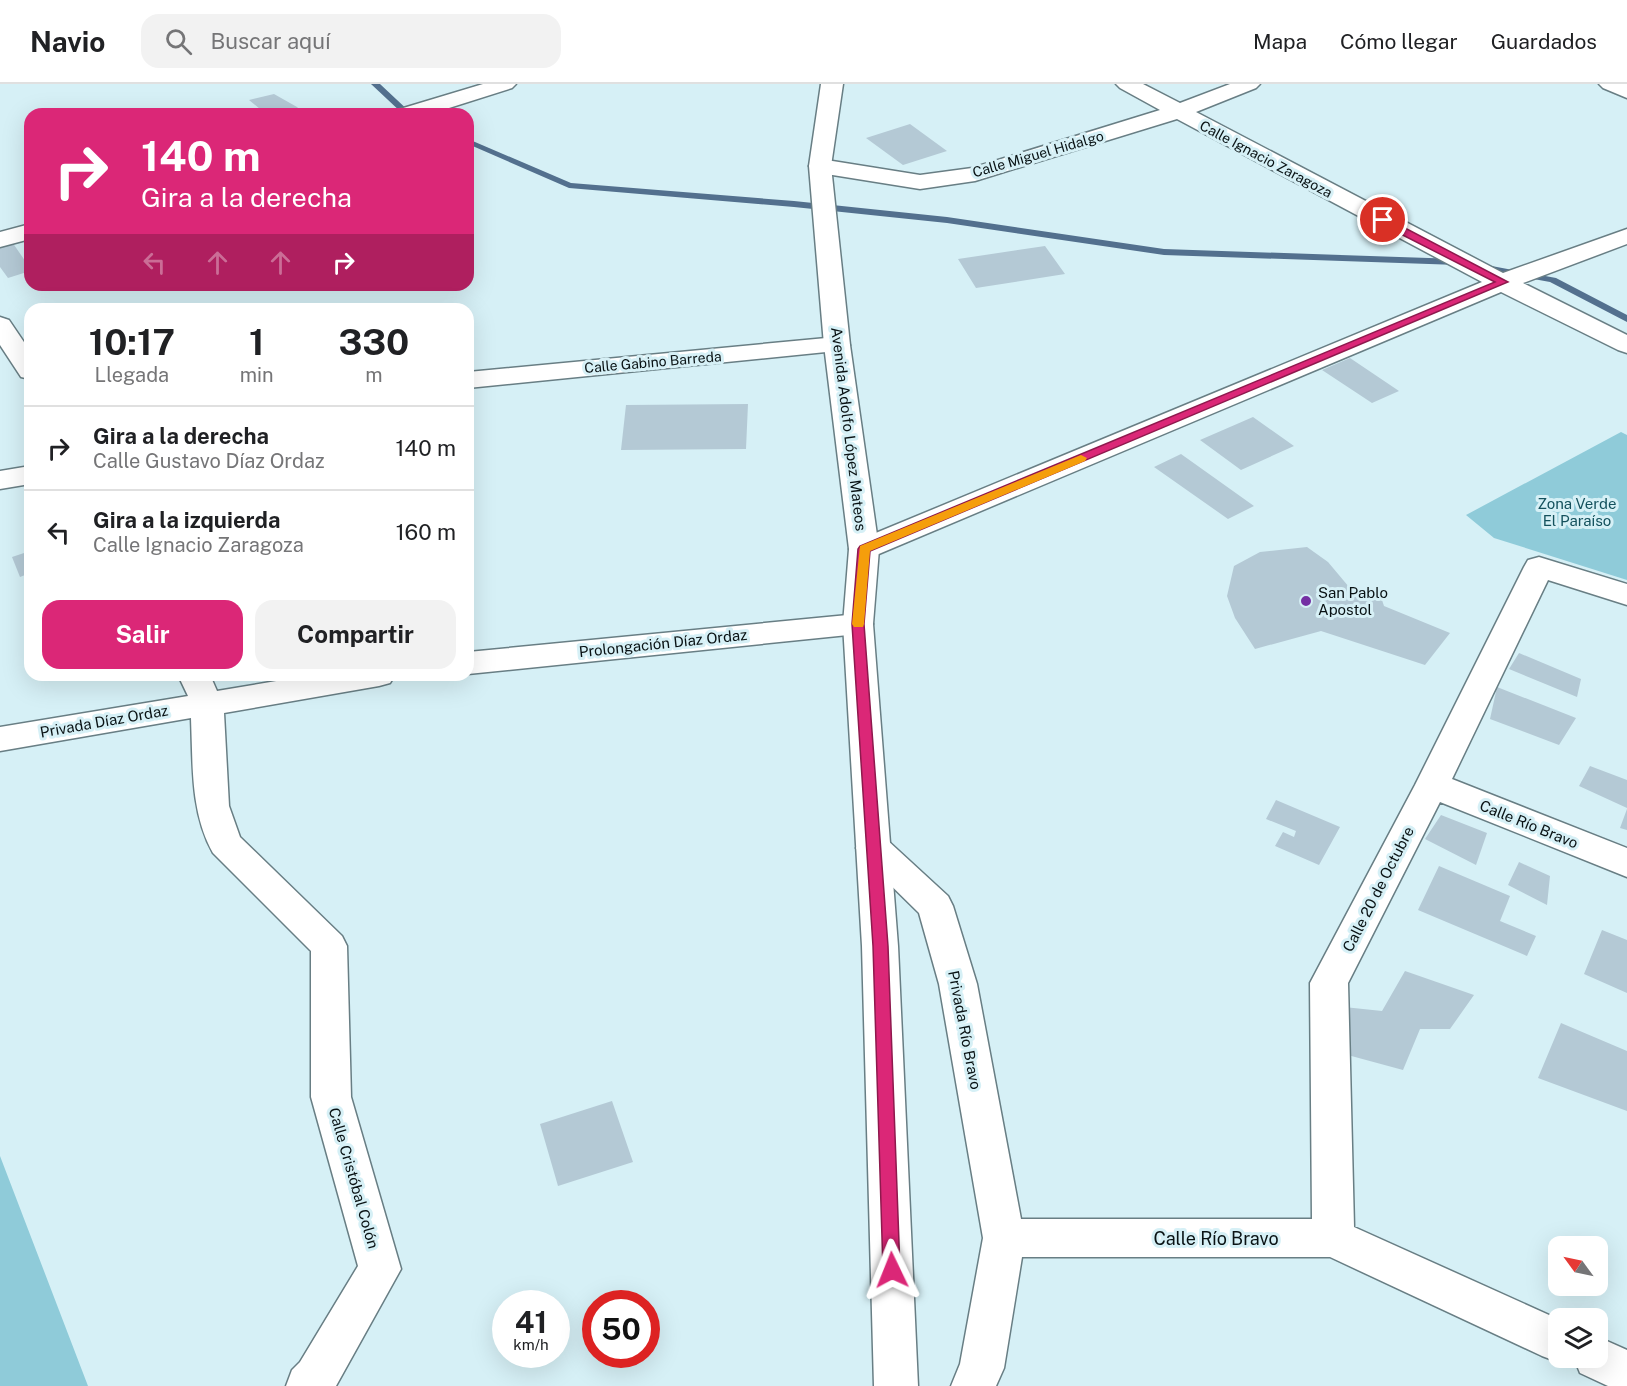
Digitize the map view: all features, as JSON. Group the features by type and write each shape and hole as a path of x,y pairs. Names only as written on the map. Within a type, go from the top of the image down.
{"street":[{"path":"427,108 505,84"},
{"name":"Avenida Adolfo López Mateos","path":"832,84 820,166 837,345 864,549 858,624 880,946 896,1386"},
{"name":"Calle Ignacio Zaragoza","path":"1127,84 1627,345"},
{"name":"Calle Miguel Hidalgo","path":"820,166 920,182 975,174 1177,112 1249,84"},
{"path":"1610,84 1627,92"},
{"path":"0,240 24,233"},
{"path":"864,549 1503,282 1627,236"},
{"path":"0,325 24,362"},
{"name":"Calle Gabino Barreda","path":"474,379 837,345"},
{"path":"0,480 24,476"},
{"name":"Calle 20 de Octubre","path":"1333,1238 1329,983 1432,784 1539,567 1627,595"},
{"name":"Prolongación Díaz Ordaz","path":"474,662 858,624"},
{"path":"200,689 302,681"},
{"name":"Privada Díaz Ordaz","path":"0,739 200,689"},
{"name":"Calle Cristóbal Colón","path":"200,689 212,806 225,844 329,946 331,1097 380,1269 316,1377 308,1386"},
{"name":"Calle Río Bravo","path":"1432,784 1627,863"},
{"name":"Privada Río Bravo","path":"874,848 935,906 958,984 1004,1238"},
{"path":"973,1386 982,1368 1004,1238"},
{"name":"Calle Río Bravo","path":"1004,1238 1333,1238 1548,1336"},
{"path":"1608,1363 1627,1372"}],"green space":[{"name":"Zona Verde El Paraíso","path":"1621,432 1627,435 1627,580 1494,538 1466,515"},
{"path":"0,1156 88,1386 0,1386"}],"building":[{"path":"274,94 298,108 259,108 249,100"},
{"path":"910,124 947,151 903,165 866,138"},
{"path":"10,239 24,259 24,273 8,278 0,267 0,242"},
{"path":"1045,246 1065,274 976,288 958,259"},
{"path":"1350,358 1399,391 1372,403 1322,370"},
{"path":"748,404 746,449 621,450 626,405"},
{"path":"1253,417 1294,446 1241,470 1200,440"},
{"path":"1181,454 1254,506 1228,519 1154,467"},
{"name":"San Pablo Apostol","path":"1307,547 1328,562 1349,587 1380,594 1384,606 1450,633 1425,665 1321,631 1255,649 1235,618 1227,596 1234,566 1260,552"},
{"path":"24,553 24,575 20,577 12,557"},
{"path":"1519,653 1581,679 1577,697 1509,669"},
{"path":"1497,687 1576,718 1559,745 1490,719"},
{"path":"1590,766 1627,780 1627,808 1579,786"},
{"path":"1276,800 1340,827 1319,865 1275,846 1283,832 1294,837 1296,831 1266,819"},
{"path":"1627,809 1627,830 1620,828"},
{"path":"1441,815 1487,833 1476,865 1425,839"},
{"path":"1519,862 1550,876 1547,905 1508,885"},
{"path":"1439,866 1510,896 1500,921 1536,936 1527,956 1418,910"},
{"path":"1602,930 1627,940 1627,993 1584,974"},
{"path":"1405,971 1474,995 1450,1029 1420,1029 1403,1070 1344,1054 1344,1007 1382,1011"},
{"path":"1561,1023 1627,1051 1627,1111 1538,1078"},
{"path":"612,1101 633,1162 558,1186 540,1124"}],"waterway":[{"path":"375,84 401,108"},
{"path":"474,144 569,185 794,204 947,220 1164,252 1458,262"},
{"path":"1481,267 1553,280 1627,319"}],"slow traffic":[{"path":"858,624 864,549 1081,458"}],"place":[{"name":"San Pablo Apostol","path":"1306,601"}],"route":[{"path":"892,1270 880,946 858,624 864,549 1503,282 1383,220"}]}
